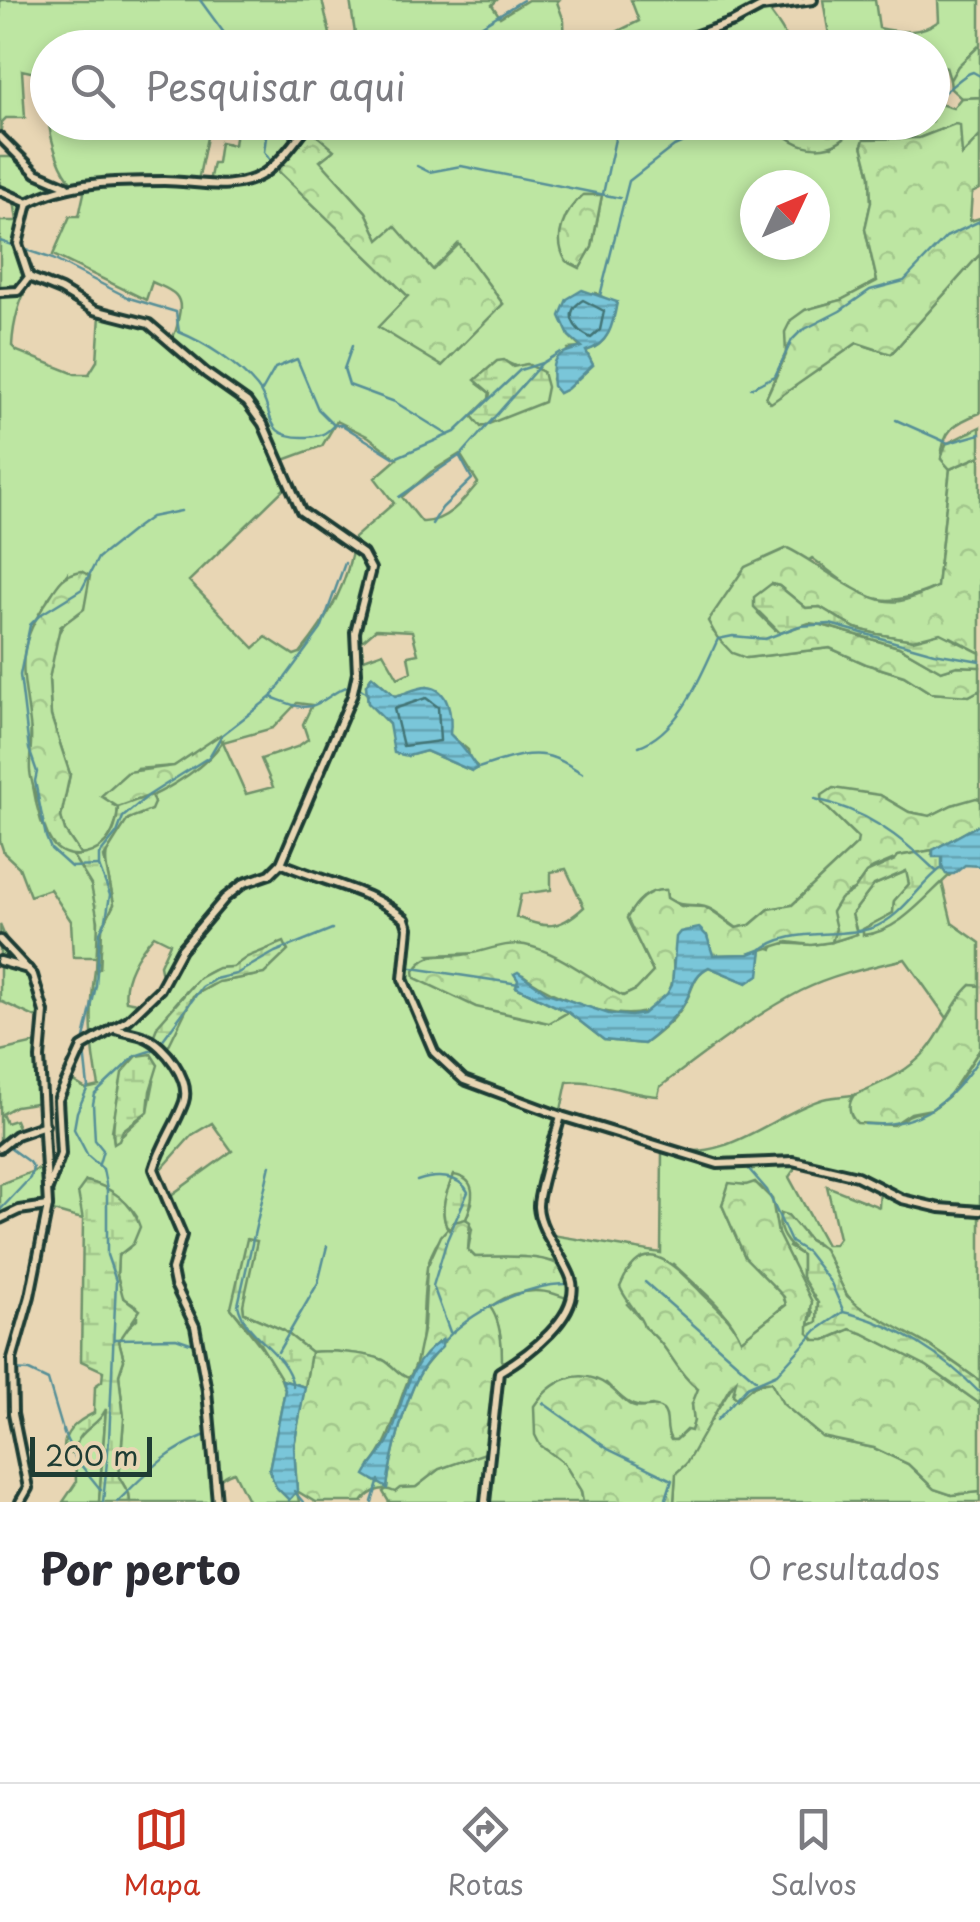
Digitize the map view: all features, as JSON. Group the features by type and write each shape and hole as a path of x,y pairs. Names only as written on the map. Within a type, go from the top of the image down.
{"street":[{"path":"711,30 761,7 813,0"},
{"path":"0,138 43,178 73,188"},
{"path":"48,1189 61,1154 60,1096 82,1047 132,1016 162,986 181,950 225,898 244,883 270,874 281,863 355,686 355,632 369,586 370,564 363,554 301,511 263,424 247,402 206,373 150,324 94,310 29,277 18,244 28,203 50,192 117,181 202,186 244,181 266,172 294,140"},
{"path":"0,190 28,203"},
{"path":"0,292 18,290 29,277"},
{"path":"281,863 316,879 355,889 402,915 408,928 403,980 434,1052 464,1080 561,1116 718,1164 793,1161 856,1176 902,1200 940,1208 980,1210"},
{"path":"0,940 28,969 39,988 44,1012 40,1058 48,1206 30,1296 12,1359 13,1414 28,1488 20,1502"},
{"path":"0,962 28,969"},
{"path":"112,1028 156,1044 184,1082 184,1100 154,1168 182,1235 172,1270 195,1326 208,1391 217,1502"},
{"path":"485,1502 499,1372 554,1331 571,1300 572,1282 538,1207 561,1116"},
{"path":"0,1148 16,1135 45,1124"},
{"path":"0,1218 19,1210 48,1206"}],"green space":[{"path":"0,0 322,0 329,30 30,30 30,72 22,70 25,118 6,118 0,136"},
{"path":"350,0 497,0 492,5 500,17 528,0 559,0 564,30 354,30"},
{"path":"631,0 763,0 782,30 620,30 639,21"},
{"path":"823,0 875,0 879,28 895,30 828,30"},
{"path":"938,0 980,0 980,45 958,66 950,80 950,30 917,30 939,21"},
{"path":"980,45 980,97 961,98 951,89 950,80 958,66"},
{"path":"980,97 980,136 962,156 955,124 950,126 950,107 961,98"},
{"path":"960,125 962,155 980,136 980,189 972,193 970,221 980,218 980,254 891,354 857,343 771,403 766,398 786,355 785,332 791,320 805,310 841,300 877,281 865,229 871,202 864,140 950,140 950,126"},
{"path":"52,140 206,140 198,181 209,182 220,142 234,145 235,140 796,140 833,146 839,140 872,140 862,145 870,176 871,202 865,229 877,281 841,300 805,310 766,398 771,402 857,343 891,354 980,254 980,413 952,429 942,449 941,459 950,469 937,587 898,599 870,597 812,558 711,629 732,652 746,658 830,648 904,676 931,693 969,696 980,690 980,799 952,805 930,816 909,812 880,795 822,802 859,839 857,844 792,905 769,909 750,925 737,928 708,908 672,901 666,890 648,895 627,918 653,972 636,990 623,996 505,946 480,953 430,955 511,1015 549,1023 568,1012 604,1040 644,1044 678,1013 697,978 709,967 747,983 758,970 762,949 772,949 775,944 822,943 857,934 852,914 874,885 907,871 909,884 894,901 893,913 864,929 872,934 901,919 942,882 952,923 980,943 980,986 971,985 947,1018 905,959 826,980 801,991 676,1074 660,1087 658,1096 588,1082 567,1082 540,1208 552,1235 661,1253 662,1151 710,1149 748,1135 804,1106 835,1097 854,1095 850,1100 902,1120 941,1103 980,1049 980,1381 928,1345 855,1303 823,1249 800,1228 789,1247 802,1255 802,1277 818,1303 817,1322 808,1326 813,1313 778,1234 772,1199 760,1186 730,1184 722,1205 745,1257 781,1291 786,1304 741,1341 721,1309 673,1264 627,1304 699,1390 692,1404 691,1432 686,1430 671,1440 665,1427 666,1416 652,1406 632,1405 606,1383 545,1449 570,1471 583,1502 389,1502 383,1492 387,1488 416,1487 439,1469 494,1449 502,1354 496,1320 489,1307 522,1292 557,1293 556,1262 524,1257 475,1257 468,1250 472,1229 466,1219 472,1203 451,1180 444,1212 449,1230 436,1245 429,1262 421,1341 409,1378 376,1358 311,1352 283,1330 244,1313 243,1305 231,1308 276,1366 285,1390 269,1470 289,1499 297,1491 299,1502 249,1502 234,1472 218,1483 212,1502 130,1502 119,1477 124,1419 119,1375 124,1360 119,1341 137,1319 137,1306 122,1297 117,1275 118,1256 129,1248 137,1217 115,1194 86,1181 83,1219 32,1208 0,1216 0,1184 44,1167 49,1178 62,1155 57,1108 70,1079 86,1089 99,1086 92,1000 95,970 100,968 102,928 114,904 106,866 113,837 133,815 140,815 154,803 151,795 199,766 222,741 174,766 137,769 113,805 118,807 117,815 108,839 97,850 81,855 61,817 70,774 51,716 49,679 56,637 66,621 67,574 48,599 30,738 34,794 41,821 54,840 80,863 95,902 97,957 73,957 71,921 50,889 30,896 19,867 4,853 0,841 0,221 17,221 14,200 0,193 0,157 18,157 47,183 65,190 31,202 23,250 33,278 16,319 12,346 17,351 75,374 89,374 97,361 100,315 143,320 172,338 180,308 174,293 152,282 146,300 53,255 70,216 79,216 84,193 64,171","holes":["333,151 319,160 366,212 379,241 395,227 433,270 458,244 503,304 442,365 379,327 408,296 276,168","583,195 602,195 592,247 580,267 566,261 563,233 566,217","596,293 616,305 604,339 586,351 593,365 559,393 552,379 568,349 581,348 569,336","508,363 517,367 527,364 543,372 472,416 489,399 490,393 478,384","337,421 369,437 397,459 375,478 394,503 354,538 336,600 300,653 294,655 266,637 254,648 189,581 287,486 279,471 281,461 322,446","460,454 478,483 447,515 422,522 402,497","376,629 412,631 418,654 408,656 411,672 398,678 383,652 364,659 361,642","372,676 395,696 427,687 449,734 468,750 470,760 477,766 472,771 426,751 408,756 389,724 368,703 366,685","297,703 312,705 303,724 308,739 297,747 261,759 273,787 246,794 223,742 273,728","566,869 584,907 559,924 516,917 521,894 551,890 551,872","154,935 170,943 160,965 163,981 142,1004 126,1001 129,974 137,957","279,943 252,976 218,982 172,1008 198,980 214,970 233,967","154,1081 148,1111 114,1142 112,1131 121,1082","212,1123 232,1151 171,1195 160,1171 192,1135","798,1164 861,1177 880,1188 879,1207 827,1186 839,1238 834,1245 826,1245 789,1177"]},
{"path":"298,140 322,140 334,150 320,161 366,212 379,240 395,226 433,270 459,244 503,304 442,366 378,327 408,296 275,168"},
{"path":"793,140 840,140 816,147"},
{"path":"583,195 602,195 592,247 580,268 566,261 560,234 570,209"},
{"path":"504,360 513,367 527,364 543,372 547,387 544,402 481,427 472,416 490,393 475,380 497,361"},
{"path":"980,427 980,456 950,469 941,459 946,444"},
{"path":"980,456 980,653 951,637 913,640 855,628 820,607 806,608 772,584 758,613 775,630 809,623 822,625 899,647 941,671 957,666 980,667 980,690 969,696 931,693 904,676 830,648 746,658 732,653 717,637 708,621 745,567 787,548 858,591 887,601 905,600 937,587 950,469"},
{"path":"81,571 90,576 84,609 60,627 49,679 51,716 70,774 61,817 81,855 70,855 54,846 49,838 31,775 31,732 23,664 36,618 61,581"},
{"path":"771,584 806,608 820,607 855,628 913,640 940,633 980,653 980,667 957,666 941,671 899,647 822,625 809,623 780,633 754,607 754,597"},
{"path":"220,735 222,742 214,753 160,792 118,807 101,796 128,772 174,766"},
{"path":"833,788 880,795 909,812 930,816 976,798 980,799 980,824 933,850 904,855 866,873 854,890 847,893 832,942 788,942 749,954 713,955 707,936 673,961 670,989 658,1006 639,1013 589,1008 523,975 516,987 568,1012 549,1023 476,1007 415,978 414,971 429,958 517,944 551,954 623,996 636,990 653,972 627,918 648,894 666,890 667,898 681,906 705,907 736,928 750,925 769,909 792,905 857,844 858,838 822,803 821,796"},
{"path":"151,795 151,810 128,819 104,857 114,904 102,928 100,968 96,971 98,921 91,885 73,856 93,852 106,842 115,827 118,807"},
{"path":"933,850 932,855 942,857 946,874 950,875 921,903 888,927 863,935 863,929 893,913 894,901 909,884 906,871 874,885 852,914 857,934 832,942 836,929 832,912 866,873 898,856"},
{"path":"0,925 38,983 49,1013 41,1020 0,1001"},
{"path":"284,942 288,951 264,974 218,982 193,996 168,1047 153,1037 158,1025 199,978 218,968 233,967"},
{"path":"971,985 980,986 980,1049 949,1096 932,1109 911,1113 893,1125 857,1123 850,1110 854,1095 893,1077 919,1058"},
{"path":"41,1044 42,1102 16,1106 2,1114 6,1123 15,1120 22,1137 0,1147 0,1051"},
{"path":"151,1054 158,1065 148,1111 123,1130 114,1143 122,1073 137,1056"},
{"path":"454,1175 471,1186 472,1198 466,1219 454,1222 449,1230 444,1210"},
{"path":"86,1181 119,1197 132,1210 140,1227 133,1244 118,1256 117,1275 123,1297 140,1310 119,1341 124,1360 119,1375 124,1419 119,1477 130,1502 99,1502 106,1409 79,1439 75,1453 65,1454 64,1447 67,1434 94,1413 95,1386 102,1381 103,1371 81,1361 83,1220 78,1192"},
{"path":"755,1182 772,1199 778,1234 812,1302 808,1333 825,1340 851,1329 862,1333 927,1366 980,1404 980,1492 952,1495 934,1489 908,1464 874,1448 822,1437 783,1404 771,1382 757,1384 738,1399 733,1395 736,1381 729,1389 686,1464 676,1473 674,1502 583,1502 581,1491 564,1463 540,1445 535,1435 534,1406 549,1389 577,1377 597,1380 632,1406 663,1410 671,1440 691,1431 692,1404 698,1389 644,1327 620,1287 638,1260 658,1258 679,1271 718,1309 741,1340 786,1305 784,1297 745,1257 722,1205 729,1183"},
{"path":"781,1213 824,1249 847,1296 858,1306 930,1346 980,1381 980,1404 927,1366 862,1333 850,1329 815,1340 808,1333 808,1326 817,1322 818,1303 802,1277 802,1255 781,1231"},
{"path":"464,1218 470,1222 468,1250 475,1257 512,1256 554,1262 571,1282 572,1301 530,1291 490,1307 497,1320 502,1355 494,1450 439,1469 416,1487 395,1492 377,1490 362,1502 315,1502 297,1491 294,1446 311,1352 376,1358 409,1378 389,1434 370,1466 373,1480 387,1487 413,1387 443,1343 438,1342 415,1369 424,1326 427,1267 441,1236 453,1222"},
{"path":"247,1239 257,1241 244,1313 283,1330 311,1352 305,1387 282,1380 257,1339 231,1308"},
{"path":"738,1377 738,1399 754,1385 771,1382 822,1437 874,1448 908,1464 934,1489 952,1495 980,1492 980,1502 674,1502 676,1473"},
{"path":"106,1407 99,1502 63,1502 76,1483 75,1442"}],"water":[{"path":"582,290 617,302 614,318 600,344 586,351 593,365 559,393 553,386 554,362 561,354 582,347 569,336 560,316 567,299"},
{"path":"372,676 395,696 427,687 441,693 450,712 450,734 477,768 472,771 426,751 408,756 394,753 389,724 368,703 366,685"},
{"path":"980,824 980,866 965,865 954,874 946,874 942,857 933,857 933,850"},
{"path":"699,928 707,936 713,955 749,954 762,949 759,975 747,983 709,967 698,975 681,1008 644,1044 604,1040 568,1012 516,987 518,980 514,974 518,972 547,993 609,1014 643,1014 672,985 676,937 680,932"},
{"path":"442,1340 442,1347 423,1368 410,1396 387,1488 365,1475 388,1441 414,1371"},
{"path":"282,1380 305,1387 294,1446 297,1491 289,1500 276,1487 269,1470 285,1390"}],"waterway":[{"path":"200,0 222,30"},
{"path":"474,30 523,0"},
{"path":"950,88 973,72 980,76"},
{"path":"266,140 264,152 269,159"},
{"path":"603,194 615,140"},
{"path":"600,296 629,181 687,140"},
{"path":"417,166 429,172 461,166 620,198"},
{"path":"751,388 775,376 792,340 801,331 870,290 904,281 946,237 980,221"},
{"path":"0,241 53,259 129,298 176,312 179,332 221,355 257,387 272,421 282,433 315,436 334,425"},
{"path":"352,346 344,369 349,385 395,402 448,435"},
{"path":"399,497 462,454 542,363 560,352"},
{"path":"262,391 275,368 297,359 318,409 334,425 342,425 395,458 455,432 520,370 542,363"},
{"path":"896,420 948,443 980,434"},
{"path":"432,524 442,508 472,479 460,457"},
{"path":"99,866 71,867 51,849 46,837 20,675 30,625 82,589 98,558 133,530 151,517 181,511"},
{"path":"83,1043 96,986 100,932 110,895 99,855 117,833 123,817 149,795 209,757 222,735 271,697 321,629 345,563"},
{"path":"639,746 653,739 678,715 718,639 765,639 799,626 830,624 934,653 980,661"},
{"path":"271,697 306,707 346,687 353,686 368,695"},
{"path":"475,769 514,757 545,755 582,773"},
{"path":"815,799 850,810 881,826 936,871"},
{"path":"759,952 784,939 859,931 883,923 943,867"},
{"path":"99,1164 103,1150 95,1140 95,1094 135,1056 156,1049 202,987 332,929"},
{"path":"412,968 519,984"},
{"path":"84,1051 88,1087 74,1129 88,1156 103,1169 107,1189 107,1255 116,1281 103,1502"},
{"path":"865,1124 902,1121 932,1108 958,1087 980,1057"},
{"path":"0,1141 33,1168 30,1178 0,1210"},
{"path":"270,1165 238,1305 249,1327 282,1363 293,1386"},
{"path":"747,1167 767,1190 791,1242 807,1252 831,1283 843,1310"},
{"path":"417,1181 446,1178 459,1182 468,1192 433,1286 450,1332"},
{"path":"278,1352 318,1283 327,1246"},
{"path":"645,1282 756,1380"},
{"path":"442,1343 467,1321 499,1302 534,1289 568,1284"},
{"path":"717,1420 747,1387 777,1374 817,1330 843,1312 880,1324 917,1343 980,1393"},
{"path":"115,1339 176,1338 196,1345"},
{"path":"12,1370 29,1371 48,1380 76,1459 101,1490"},
{"path":"543,1403 608,1449 672,1480 665,1502"},
{"path":"117,1502 169,1455 208,1434"},
{"path":"372,1502 379,1480"},
{"path":"294,1491 303,1502"}]}
